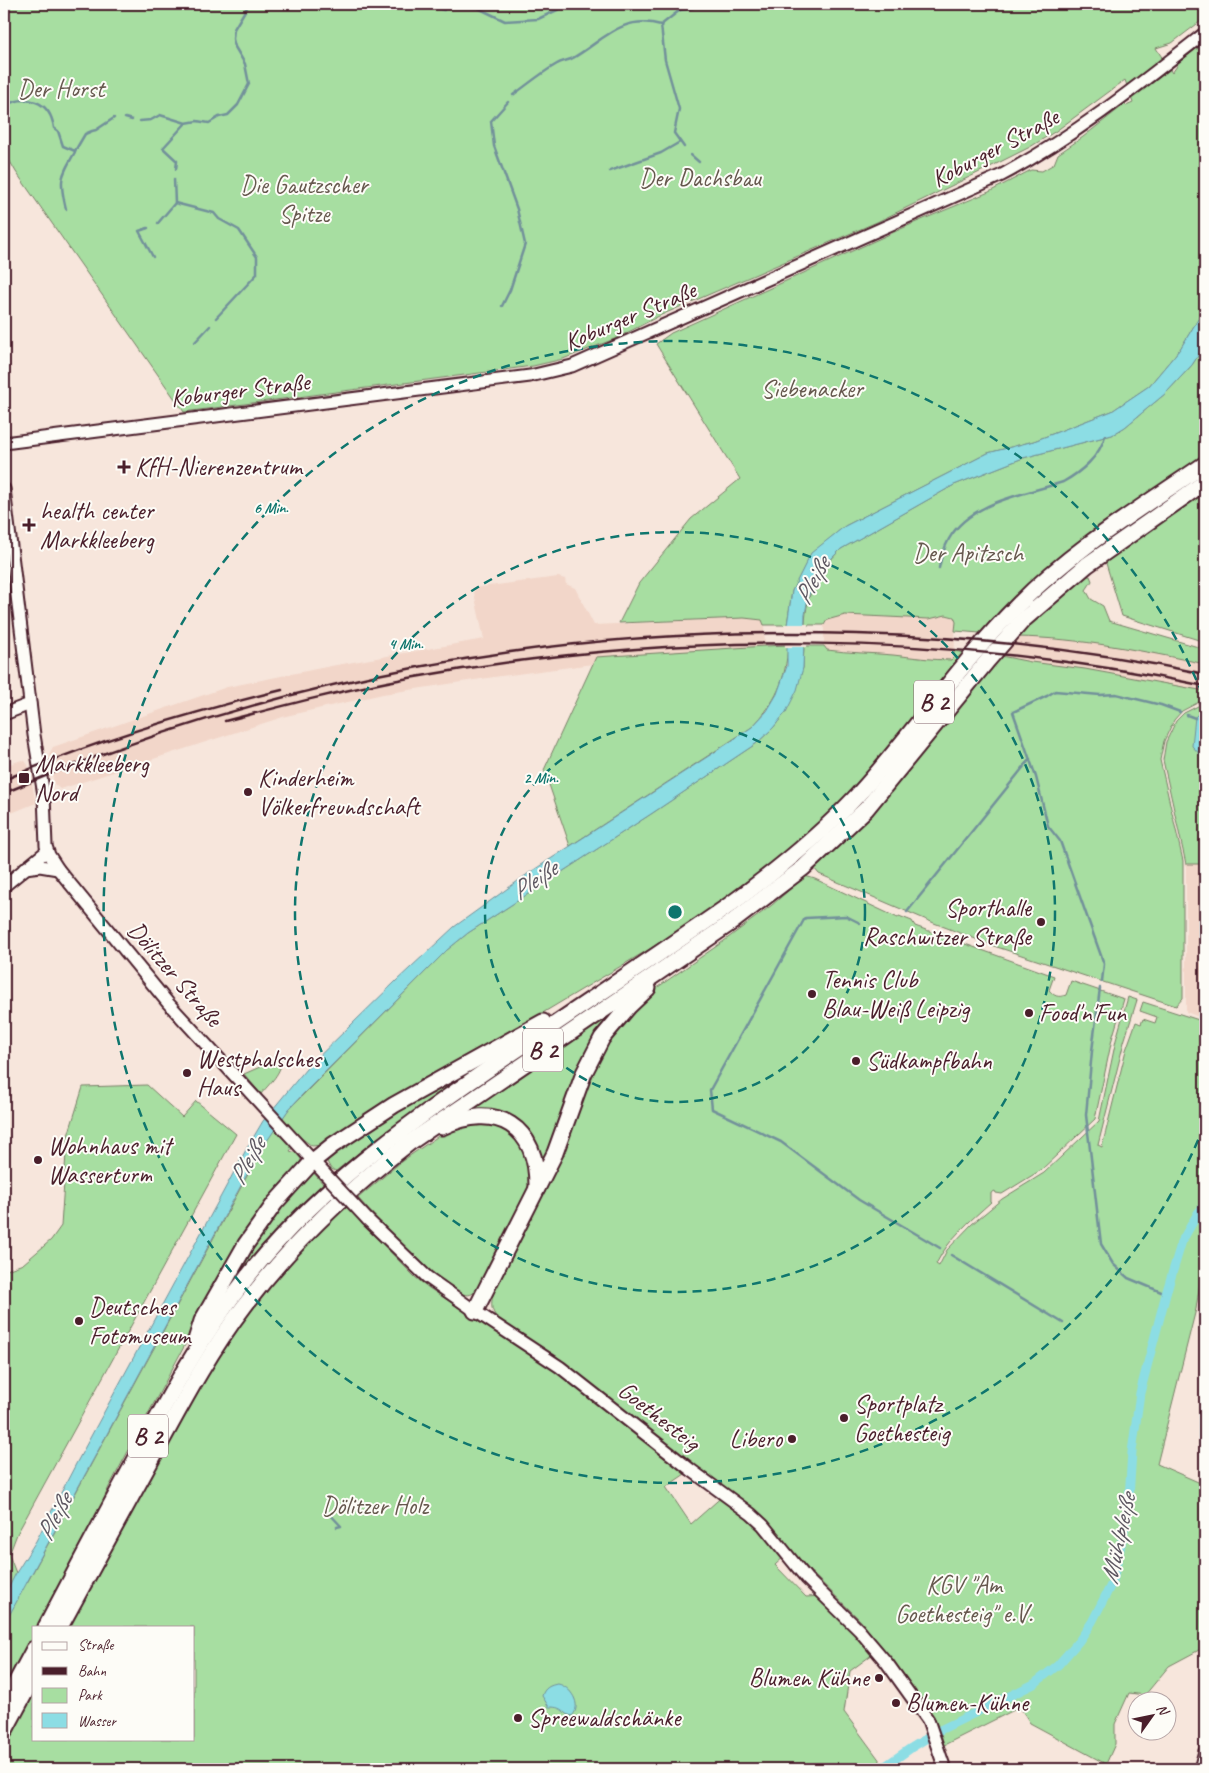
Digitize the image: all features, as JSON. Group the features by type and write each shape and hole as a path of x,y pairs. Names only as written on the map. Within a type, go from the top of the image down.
{"highway":[{"name":"B 2","path":"60,1626 110,1504 185,1368 246,1278 293,1226 345,1176 430,1109 724,909 802,848 854,798 898,748 995,628 1019,603 1084,548 1205,464"},
{"name":"B 2","path":"47,1626 77,1582 218,1343 244,1306 277,1265 309,1230 370,1174 409,1143 770,895 803,868 852,823 880,793 988,660 1031,612 1094,560 1205,482"},
{"path":"475,1311 555,1153 584,1074 602,1038 629,1006 678,959"},
{"path":"185,1368 202,1321 242,1252 276,1203 313,1161 333,1145 394,1105 534,1026 577,1009"},
{"path":"409,1143 455,1121 466,1118 490,1116 505,1121 525,1137 530,1146 537,1169 537,1189"},
{"path":"4,1705 32,1653"},
{"path":"4,1732 32,1680"}],"main road":[{"name":"Koburger Straße","path":"4,443 530,376 562,370 992,180 1052,147 1205,33"},
{"path":"4,489 30,704 44,799 47,851 4,886"},
{"path":"4,714 30,704"},
{"name":"Dölitzer Straße","path":"47,851 58,869 168,1003 296,1143"},
{"path":"24,869 40,866 58,869"},
{"name":"Goethesteig","path":"296,1143 366,1219 428,1277 475,1311 560,1367 763,1525 807,1579 859,1630 920,1706 932,1728 945,1769"},
{"path":"1200,1769 1205,1751"}],"shaded area":[{"path":"558,577 565,579 566,584 575,588 594,625 744,618 762,620 765,646 762,650 744,653 593,664 383,694 286,716 60,789 54,784 49,754 53,747 227,687 331,666 484,639 473,588"},
{"path":"845,615 929,619 946,615 954,617 956,622 954,657 951,660 938,660 827,650 824,646 824,625 827,620"},
{"path":"1023,630 1205,654 1205,701 995,664"},
{"path":"22,760 28,765 36,803 4,816 4,766"},
{"path":"1186,864 1205,864 1205,1019 1186,1012"}],"green space":[{"path":"6,4 1205,4 1205,18 1172,43 1156,48 1172,73 1177,64 1205,42 1205,308 1180,349 1149,386 1112,411 1034,441 988,453 845,526 811,554 792,591 787,625 764,625 762,620 744,618 619,623 639,583 691,519 740,479 656,344 671,333 914,223 989,192 1031,170 1042,171 1054,164 1058,154 1125,104 1126,106 1133,103 1125,80 1056,131 1030,147 990,167 877,222 659,316 617,338 563,359 533,366 184,412 16,172 4,151 4,33"},
{"name":"Der Apitzsch","path":"1205,345 1205,455 1059,557 980,633 955,631 956,622 954,617 946,615 929,619 845,615 827,620 824,625 805,625 808,602 815,583 826,566 841,549 954,485 1023,458 1112,435 1125,427 1166,393 1192,365"},
{"path":"1205,490 1205,642 1122,616 1105,560"},
{"name":"Der Apitzsch","path":"1086,576 1090,576 1092,581 1086,590 1091,599 1103,606 1109,621 1205,649 1205,664 1088,643 1017,637 1039,614"},
{"path":"788,645 785,669 778,690 767,709 752,727 570,846 544,770 596,657"},
{"name":"Dölitzer Holz","path":"804,646 824,646 827,650 835,651 944,660 951,660 954,657 954,651 966,653 861,783 797,847 713,911 322,1145 312,1146 300,1137 290,1151 296,1153 301,1159 299,1167 201,1315 64,1575 90,1589 216,1359 251,1307 307,1242 346,1207 415,1277 551,1368 685,1474 666,1487 691,1524 725,1494 786,1555 775,1565 806,1597 824,1596 877,1651 850,1671 844,1712 886,1769 4,1769 4,1271 23,1264 51,1240 61,1226 67,1139 83,1087 147,1085 182,1117 196,1101 236,1134 17,1534 9,1555 16,1573 27,1583 269,1136 289,1109 447,950 468,933 757,743 786,712 803,668"},
{"path":"1001,656 1205,691 1205,701 1201,701 1182,711 1174,720 1164,741 1160,760 1183,861 1183,998 1176,1006 994,946 934,923 819,874 814,868 845,839"},
{"path":"1205,704 1205,864 1186,864 1163,760 1166,742 1176,721 1184,713"},
{"name":"KGV \"Am Goethesteig\" e.V.","path":"805,876 898,918 899,916 912,921 915,926 1054,976 1049,990 1056,996 1066,995 1071,981 1124,999 1112,1039 1095,1119 1041,1170 1002,1194 995,1191 991,1193 991,1202 947,1246 936,1264 939,1266 947,1250 972,1224 1002,1199 1044,1173 1099,1121 1116,1040 1128,997 1137,1000 1124,1042 1098,1145 1102,1147 1126,1050 1136,1022 1141,1024 1143,1019 1155,1023 1157,1017 1140,1011 1143,1002 1205,1022 1205,1249 1196,1309 1157,1464 1205,1485 1205,1642 1199,1650 1169,1666 1149,1690 1126,1690 1126,1700 1115,1724 1115,1744 1106,1764 1030,1723 1020,1707 944,1745 940,1730 934,1719 861,1621 814,1575 751,1506 689,1463 555,1355 501,1322 493,1311 494,1289 592,1071 609,1038 655,989 772,905"},
{"path":"621,1004 543,1167 531,1138 467,1111"},
{"path":"281,1059 280,1069 261,1094 244,1074"},
{"path":"465,1070 469,1074 389,1129 336,1171 331,1169 327,1162 328,1157 373,1126"},
{"path":"460,1123 503,1126 521,1144 533,1185 482,1282 469,1295 456,1291 429,1269 392,1235 358,1198 402,1161"},
{"path":"312,1171 325,1186 234,1286 224,1290 258,1233"}],"water":[{"name":"Pleiße","path":"1205,308 1205,345 1192,365 1166,393 1125,427 1112,435 1023,458 954,485 841,549 826,564 808,597 805,615 803,668 797,690 786,712 773,728 757,743 468,933 447,950 289,1109 258,1154 4,1625 4,1597 16,1573 36,1541 247,1148 263,1121 306,1069 454,927 529,873 752,727 767,711 777,694 787,666 787,625 792,591 811,553 845,526 988,453 1034,441 1112,411 1149,386 1180,349"},
{"path":"1200,712 1205,713 1205,736 1203,737 1205,760 1192,746 1195,717"},
{"path":"558,1684 567,1688 574,1697 576,1707 572,1716 559,1708 549,1707 542,1696 548,1687"}],"pier":[{"path":"784,624 808,624 807,647 785,647"}],"waterway":[{"path":"140,121 151,120 160,115 186,123 197,121 209,123 219,117 228,115 238,105 249,84 245,64 235,47 233,39 234,29 249,4"},
{"path":"421,4 444,10"},
{"path":"454,7 478,8 505,21 538,19 570,4"},
{"path":"670,4 680,10 693,8"},
{"path":"513,95 560,62 571,59 612,31 634,23 647,22 661,25 680,10"},
{"path":"661,25 665,60 679,109 674,133 684,147"},
{"path":"4,106 21,100 36,102 48,111 63,146 75,151 85,134 96,130 114,118"},
{"path":"502,306 510,290 525,244 517,209 494,146 491,121 508,102"},
{"path":"125,118 132,120"},
{"path":"176,169 177,161 163,148 185,124"},
{"path":"610,171 661,153 680,142"},
{"path":"66,209 62,192 62,179 75,152"},
{"path":"691,155 699,162"},
{"path":"174,179 175,203 214,213 219,219 239,230 257,257 257,274 216,318"},
{"path":"158,223 175,203"},
{"path":"148,228 139,231 153,257"},
{"path":"195,342 210,326"},
{"path":"939,568 949,539 958,526 970,516 1000,501 1063,482 1070,478 1089,463 1099,450 1105,436"},
{"path":"1102,981 1104,964 1060,841 1048,826 1036,777 1013,712 1055,691 1100,695 1116,694 1161,705 1180,712"},
{"path":"1187,715 1195,718"},
{"path":"907,912 1030,759"},
{"path":"860,923 846,916 805,918 710,1090 712,1109 781,1142 859,1200 940,1248"},
{"path":"1100,988 1086,1115 1101,1244 1113,1264 1128,1278 1166,1294"},
{"name":"Mühlpleiße","path":"881,1769 940,1730 1034,1684 1058,1665 1079,1641 1092,1622 1113,1581 1128,1513 1132,1452 1140,1393 1166,1294 1182,1241 1198,1213 1205,1205"},
{"path":"951,1255 1063,1323"},
{"path":"327,1511 341,1526 337,1527"}],"tram line":[{"path":"1198,1769 1205,1746"}],"railway":[{"path":"4,793 108,752 212,718 316,689 422,666 528,650 636,639 746,633 857,634 945,638 1032,646 1119,658 1205,674"},
{"path":"225,721 363,687 508,662 607,651 707,645 807,643 908,647 1007,655 1107,668 1205,686"},
{"path":"4,780 106,740 211,708 282,690"}],"place":[{"name":"KfH-Nierenzentrum","path":"124,467"},
{"name":"health center Markkleeberg","path":"29,525"},
{"name":"Markkleeberg Nord","path":"24,778"},
{"name":"Kinderheim Völkerfreundschaft","path":"248,792"},
{"name":"Sporthalle Raschwitzer Straße","path":"1041,922"},
{"name":"Tennis Club Blau-Weiß Leipzig","path":"812,994"},
{"name":"Food'n'Fun","path":"1029,1013"},
{"name":"Südkampfbahn","path":"856,1061"},
{"name":"Westphalsches Haus","path":"187,1073"},
{"name":"Wohnhaus mit Wasserturm","path":"38,1160"},
{"name":"Deutsches Fotomuseum","path":"79,1321"},
{"name":"Sportplatz Goethesteig","path":"844,1418"},
{"name":"Libero","path":"792,1439"},
{"name":"Blumen Kühne","path":"879,1678"},
{"name":"Blumen-Kühne","path":"896,1703"},
{"name":"Spreewaldschänke","path":"518,1718"}],"park label":[{"name":"Der Horst","path":"61,89"},
{"name":"Der Dachsbau","path":"700,178"},
{"name":"Die Gautzscher Spitze","path":"304,200"},
{"name":"Siebenacker","path":"812,389"}]}
